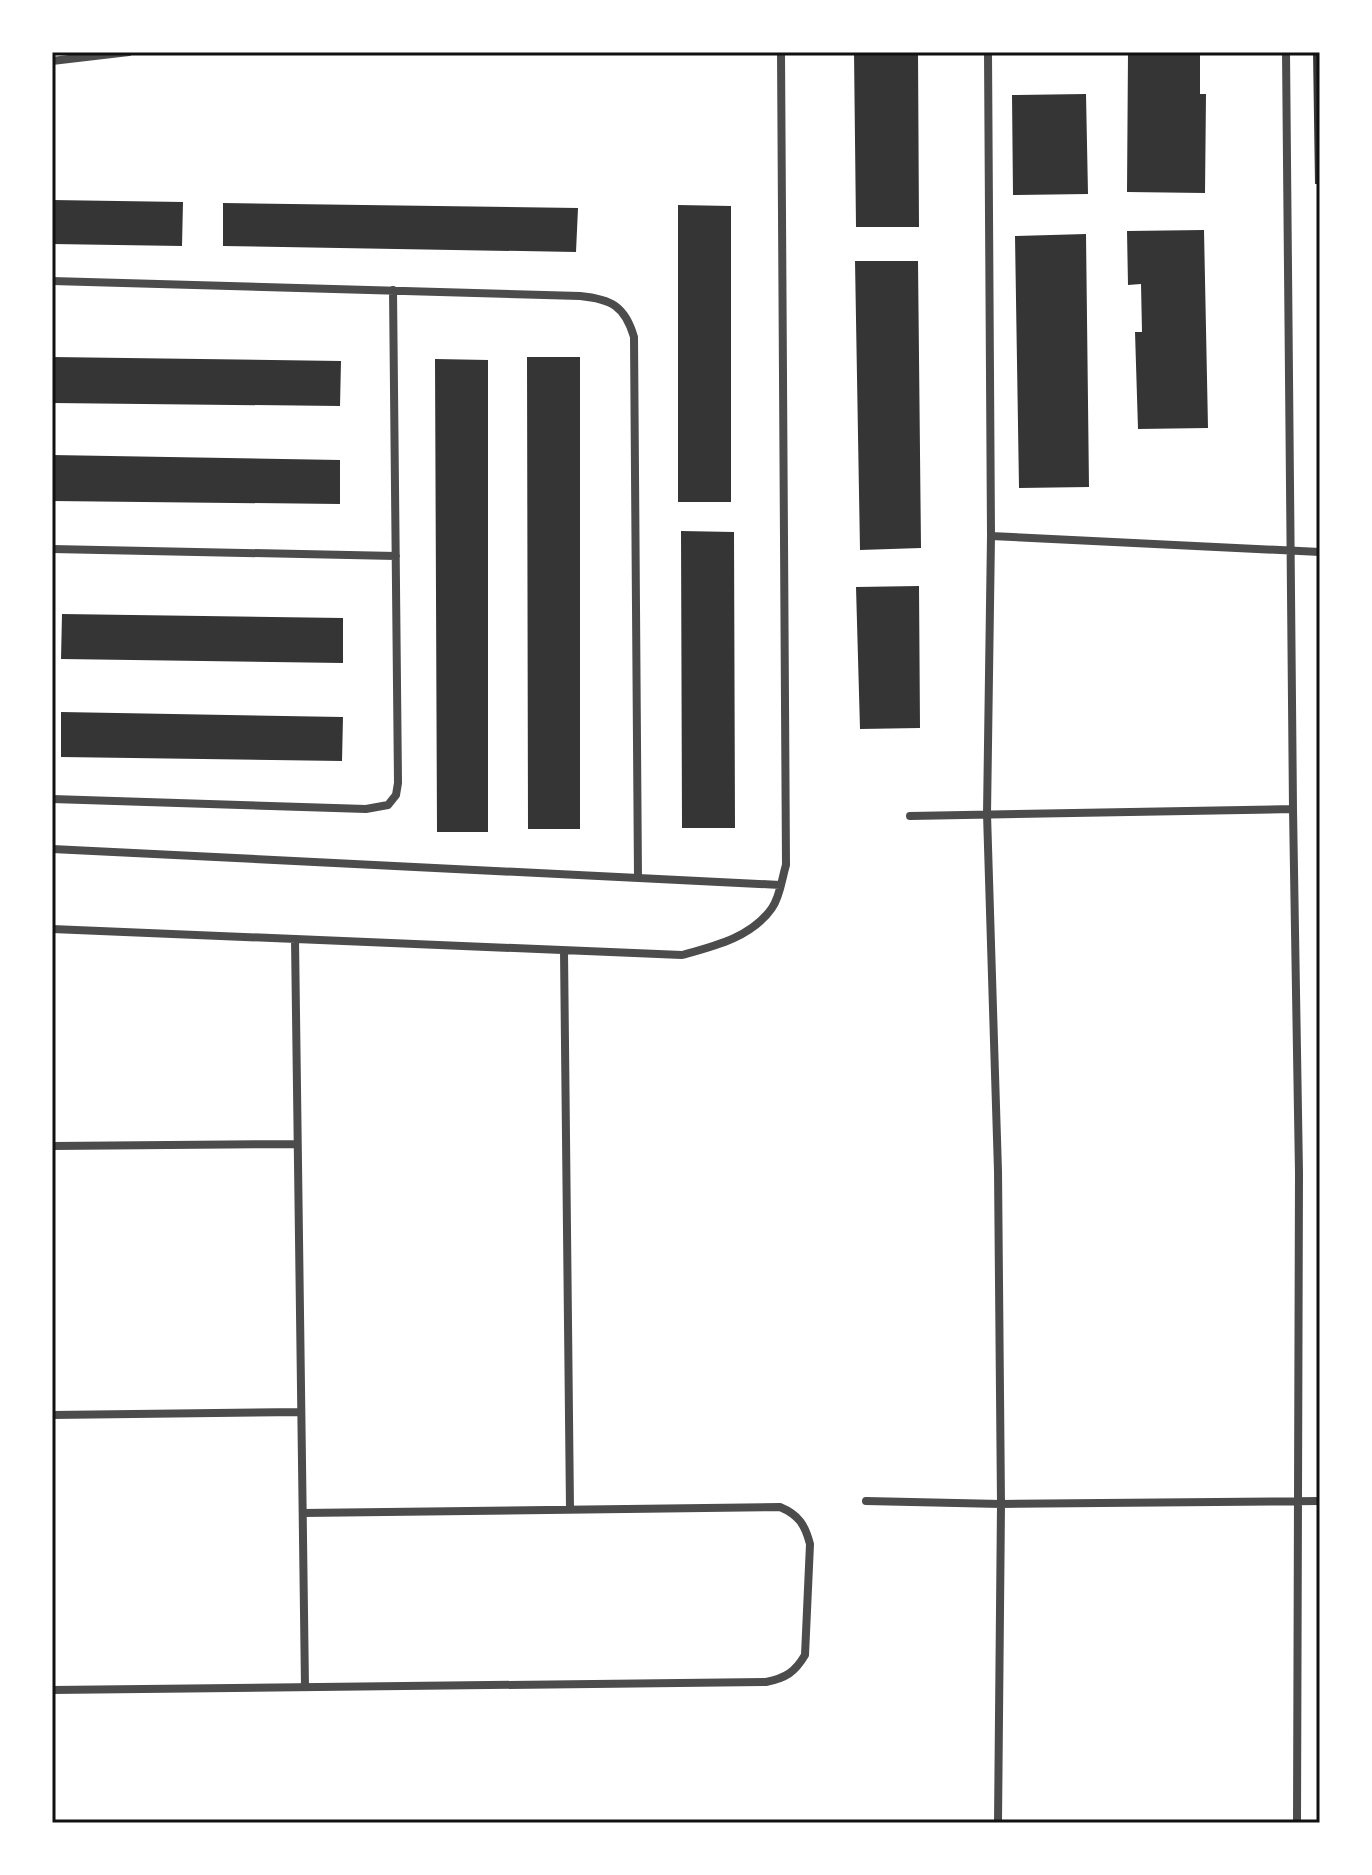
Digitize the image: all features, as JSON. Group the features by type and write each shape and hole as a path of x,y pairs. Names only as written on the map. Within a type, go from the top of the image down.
{"street":[{"path":"52,61 129,52"},
{"path":"52,929 682,955 727,943 747,931 773,907 786,865 781,52"},
{"path":"988,52 991,536 987,814 998,1171 1001,1504 998,1823"},
{"path":"1286,52 1299,1173 1297,1823"},
{"path":"52,281 598,297 616,304 628,318 634,337 638,878"},
{"path":"52,799 366,809 388,805 396,795 393,290"},
{"path":"991,536 1320,552"},
{"path":"52,549 396,556"},
{"path":"910,816 1293,809"},
{"path":"52,849 780,885"},
{"path":"295,939 305,1687"},
{"path":"564,951 570,1509"},
{"path":"52,1146 297,1144"},
{"path":"52,1415 301,1412"},
{"path":"866,1501 1001,1504 1320,1501"},
{"path":"52,1690 766,1682 782,1679 796,1669 805,1655 810,1544 805,1527 794,1513 780,1507 303,1513"}],"building":[{"path":"854,52 918,52 919,227 856,227"},
{"path":"1128,52 1200,52 1200,94 1206,94 1205,193 1127,192"},
{"path":"1313,52 1320,52 1320,184 1315,184"},
{"path":"1086,94 1088,194 1013,195 1012,95"},
{"path":"52,200 183,202 182,246 52,244"},
{"path":"223,203 578,208 576,252 223,246"},
{"path":"678,205 731,206 731,502 678,502"},
{"path":"1204,230 1208,428 1138,429 1135,332 1142,332 1141,284 1128,285 1127,231"},
{"path":"1086,234 1089,487 1019,488 1015,236"},
{"path":"855,261 918,261 921,548 860,550"},
{"path":"52,357 341,361 340,406 52,403"},
{"path":"527,357 580,357 580,829 528,829"},
{"path":"435,359 488,360 488,832 437,832"},
{"path":"52,455 340,460 340,504 52,501"},
{"path":"681,531 734,532 735,828 682,828"},
{"path":"919,586 920,728 860,729 856,587"},
{"path":"62,614 343,618 343,663 61,659"},
{"path":"61,712 343,717 342,761 61,757"}]}
